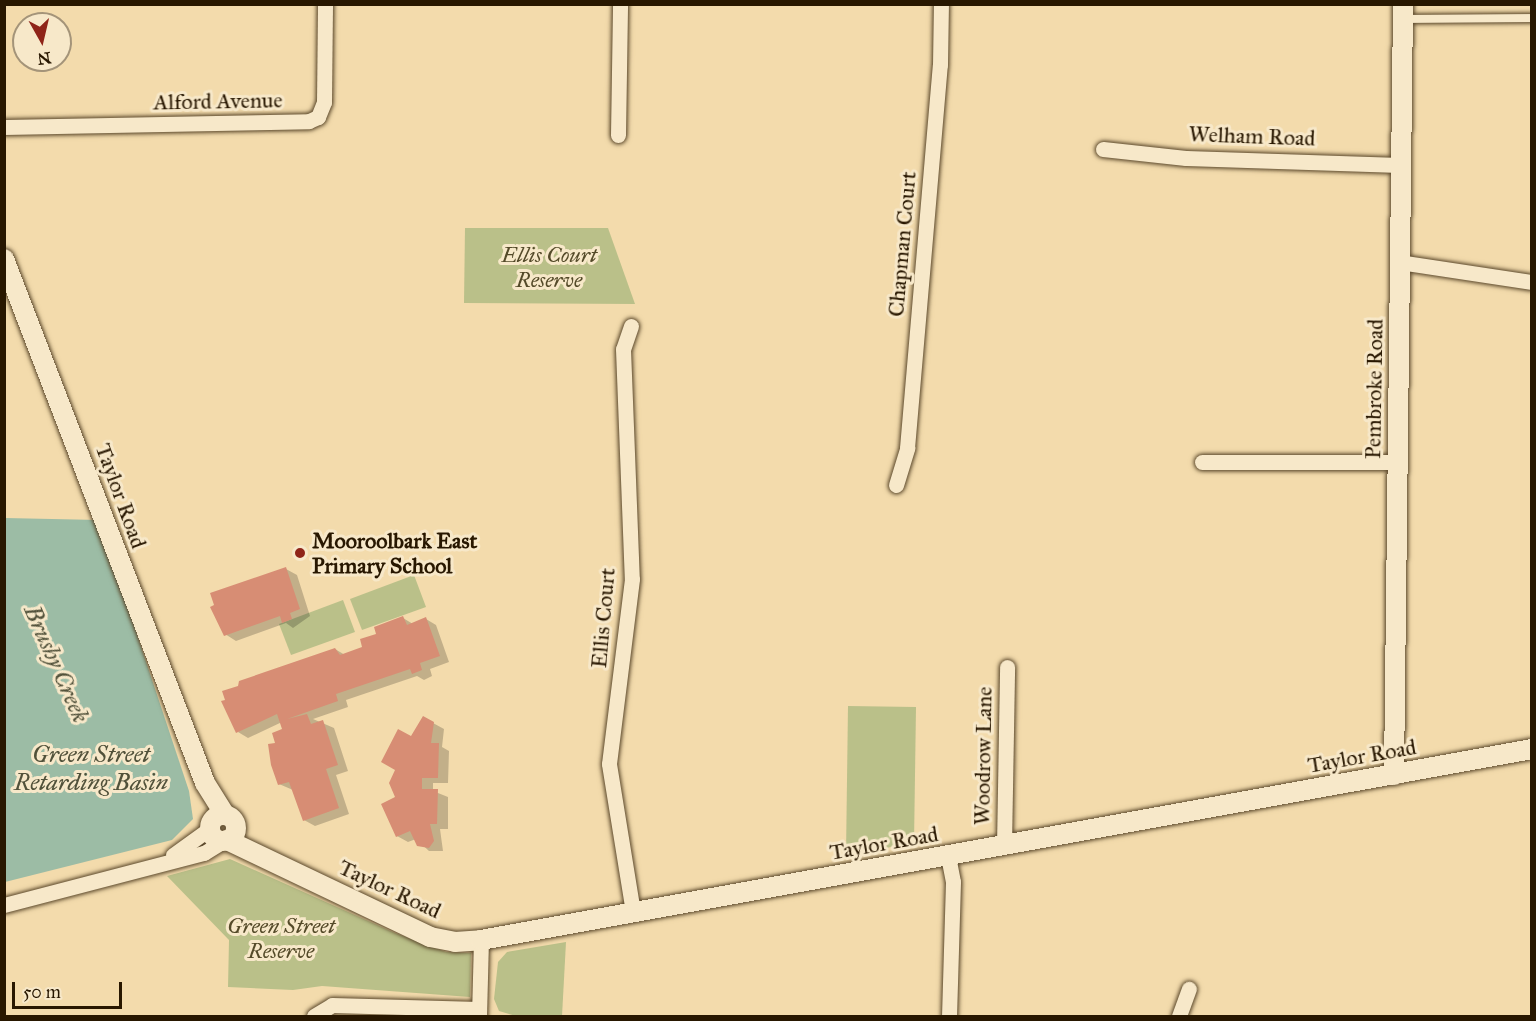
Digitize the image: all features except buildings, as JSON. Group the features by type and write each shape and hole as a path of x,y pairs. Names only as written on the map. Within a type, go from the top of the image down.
{"street":[{"name":"Alford Avenue","path":"4,128 309,121 318,117 324,102 325,4"},
{"path":"618,135 620,4"},
{"name":"Chapman Court","path":"896,485 908,448 940,65 941,4"},
{"name":"Pembroke Road","path":"1394,775 1403,12"},
{"name":"Welham Road","path":"1102,148 1186,158 1400,165"},
{"path":"1399,262 1532,282"},
{"name":"Taylor Road","path":"6,270 221,829 261,853 430,937 455,942 481,940 1532,749"},
{"name":"Ellis Court","path":"631,326 623,349 632,579 609,764 633,912"},
{"path":"1202,462 1397,462"},
{"name":"Woodrow Lane","path":"1004,846 1007,668"},
{"path":"4,905 204,853 221,829"},
{"path":"948,856 953,882 950,1017"},
{"path":"314,1017 332,1005 479,1013 481,940"},
{"path":"1179,1017 1189,989"}],"lane":[{"path":"1403,12 1448,19 1532,18"}],"green space":[{"name":"Ellis Court Reserve","path":"465,228 608,228 635,304 464,303"},
{"path":"414,575 426,607 362,630 350,599"},
{"path":"343,600 355,632 291,655 279,624"},
{"path":"848,706 916,707 914,843 846,855"},
{"name":"Green Street Reserve","path":"230,859 395,933 446,952 471,953 470,997 322,986 293,990 228,987 229,940 167,876"},
{"path":"566,942 562,1016 516,1016 499,1011 494,999 498,962 507,952"}],"water":[{"name":"Green Street Retarding Basin","path":"5,518 99,520 189,791 193,819 172,840 5,882"}],"place":[{"name":"Mooroolbark East Primary School","path":"300,553"}],"water label":[{"name":"Brushy Creek","path":"56,664"}]}
